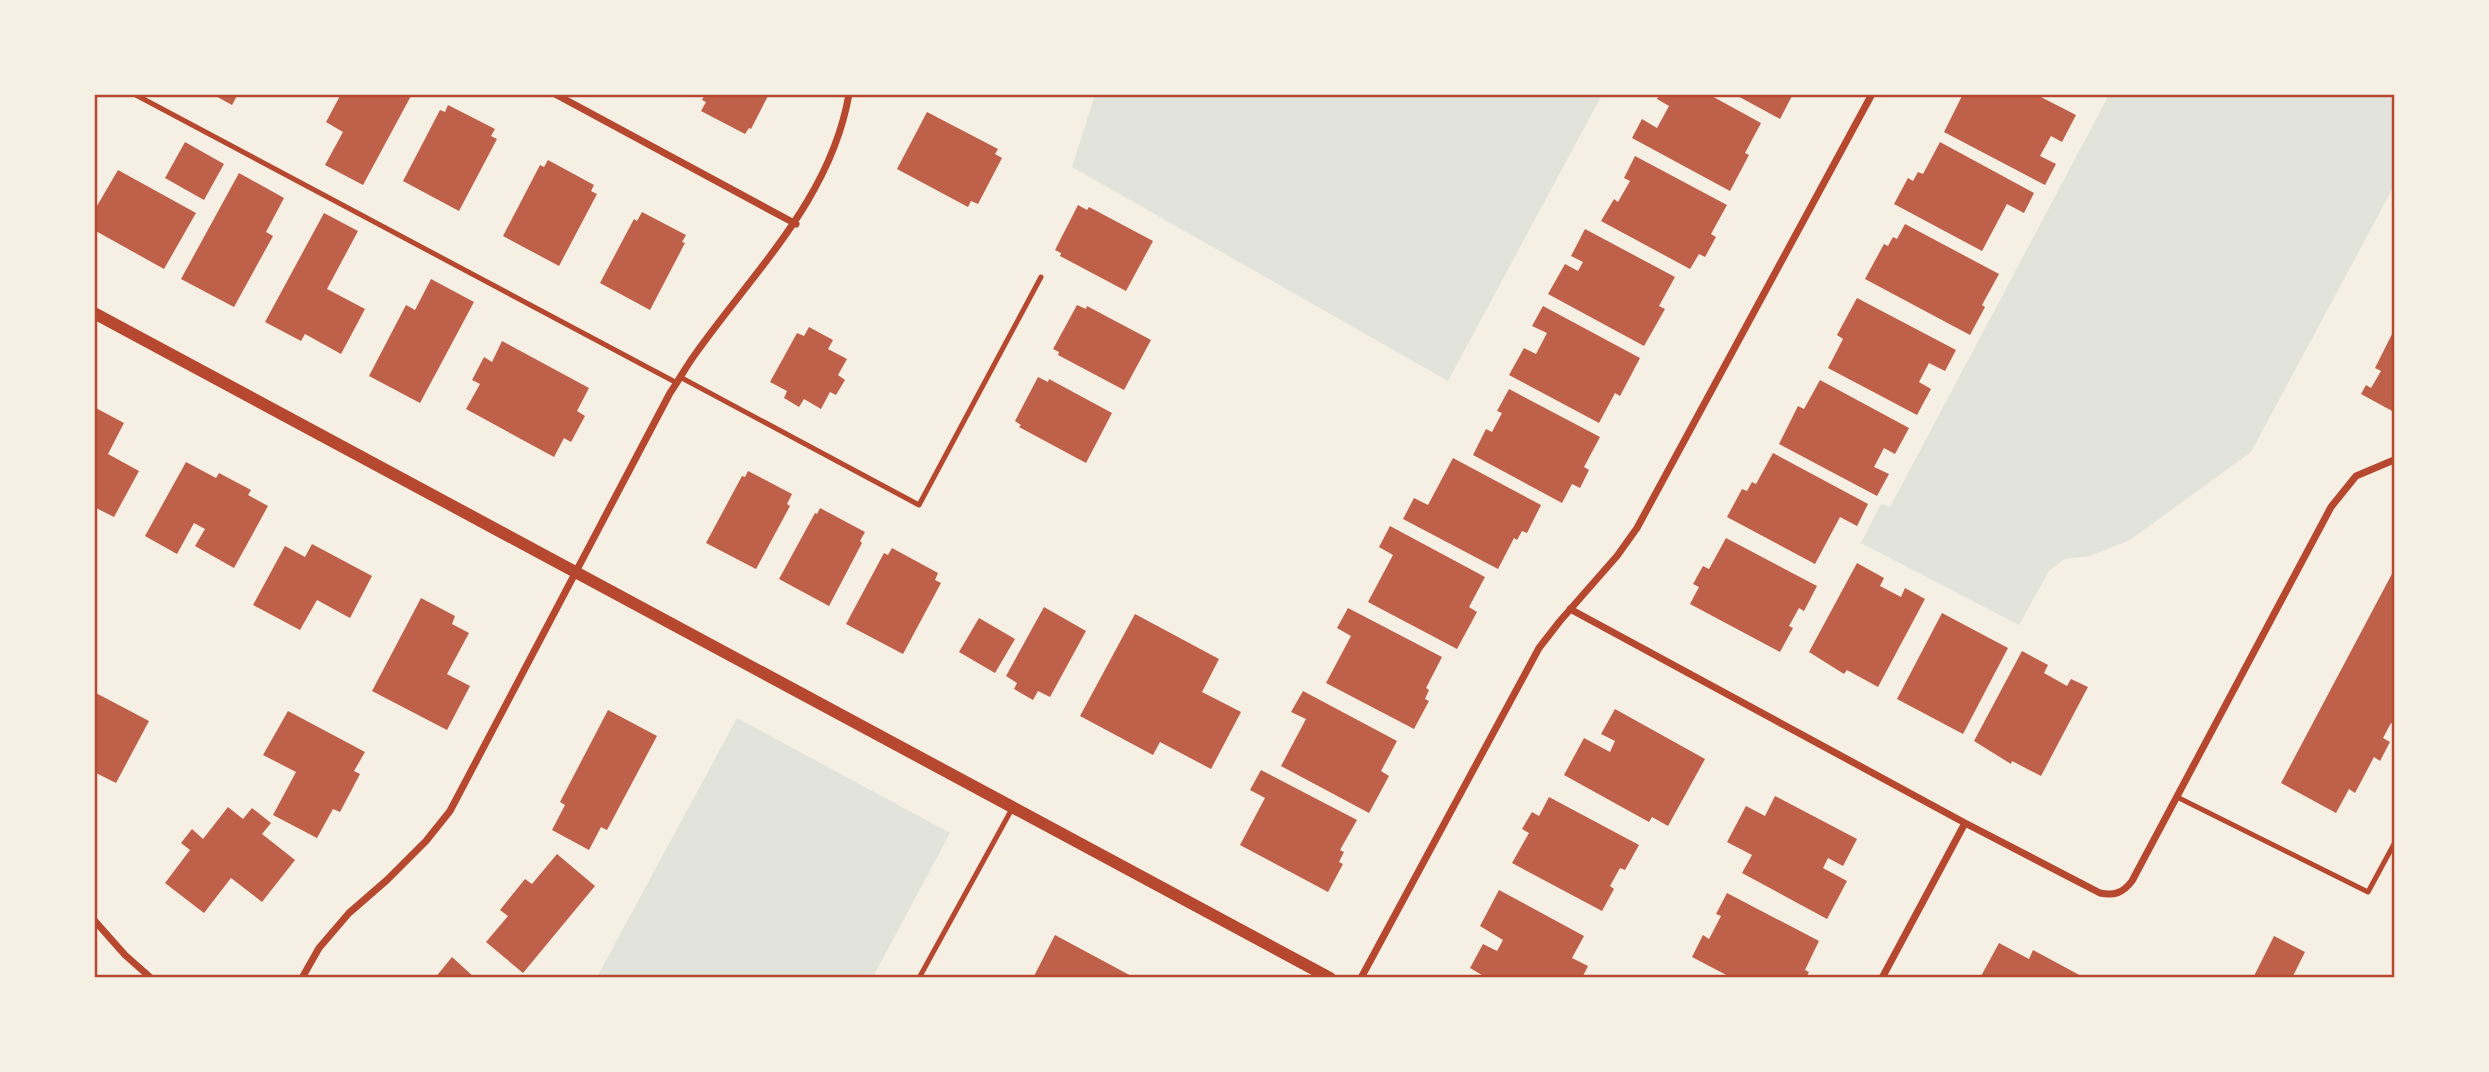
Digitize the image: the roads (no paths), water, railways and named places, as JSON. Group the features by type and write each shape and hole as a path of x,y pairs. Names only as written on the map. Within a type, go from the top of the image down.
{"street":[{"path":"555,94 796,223"},
{"path":"302,978 319,948 349,912 426,842 450,811 636,454 678,380 796,223 821,182 836,147 849,94"},
{"path":"1361,978 1539,648 1617,556 1637,528 1872,94"},
{"path":"94,313 1330,978"},
{"path":"1570,609 1965,823 2100,893 2119,894 2132,881 2331,507 2356,476 2395,460"},
{"path":"1882,978 1965,823"},
{"path":"94,920 151,978"}],"lane":[{"path":"134,94 919,505 1041,277"},
{"path":"2177,797 2368,892 2395,844"},
{"path":"919,978 1013,807"}]}
